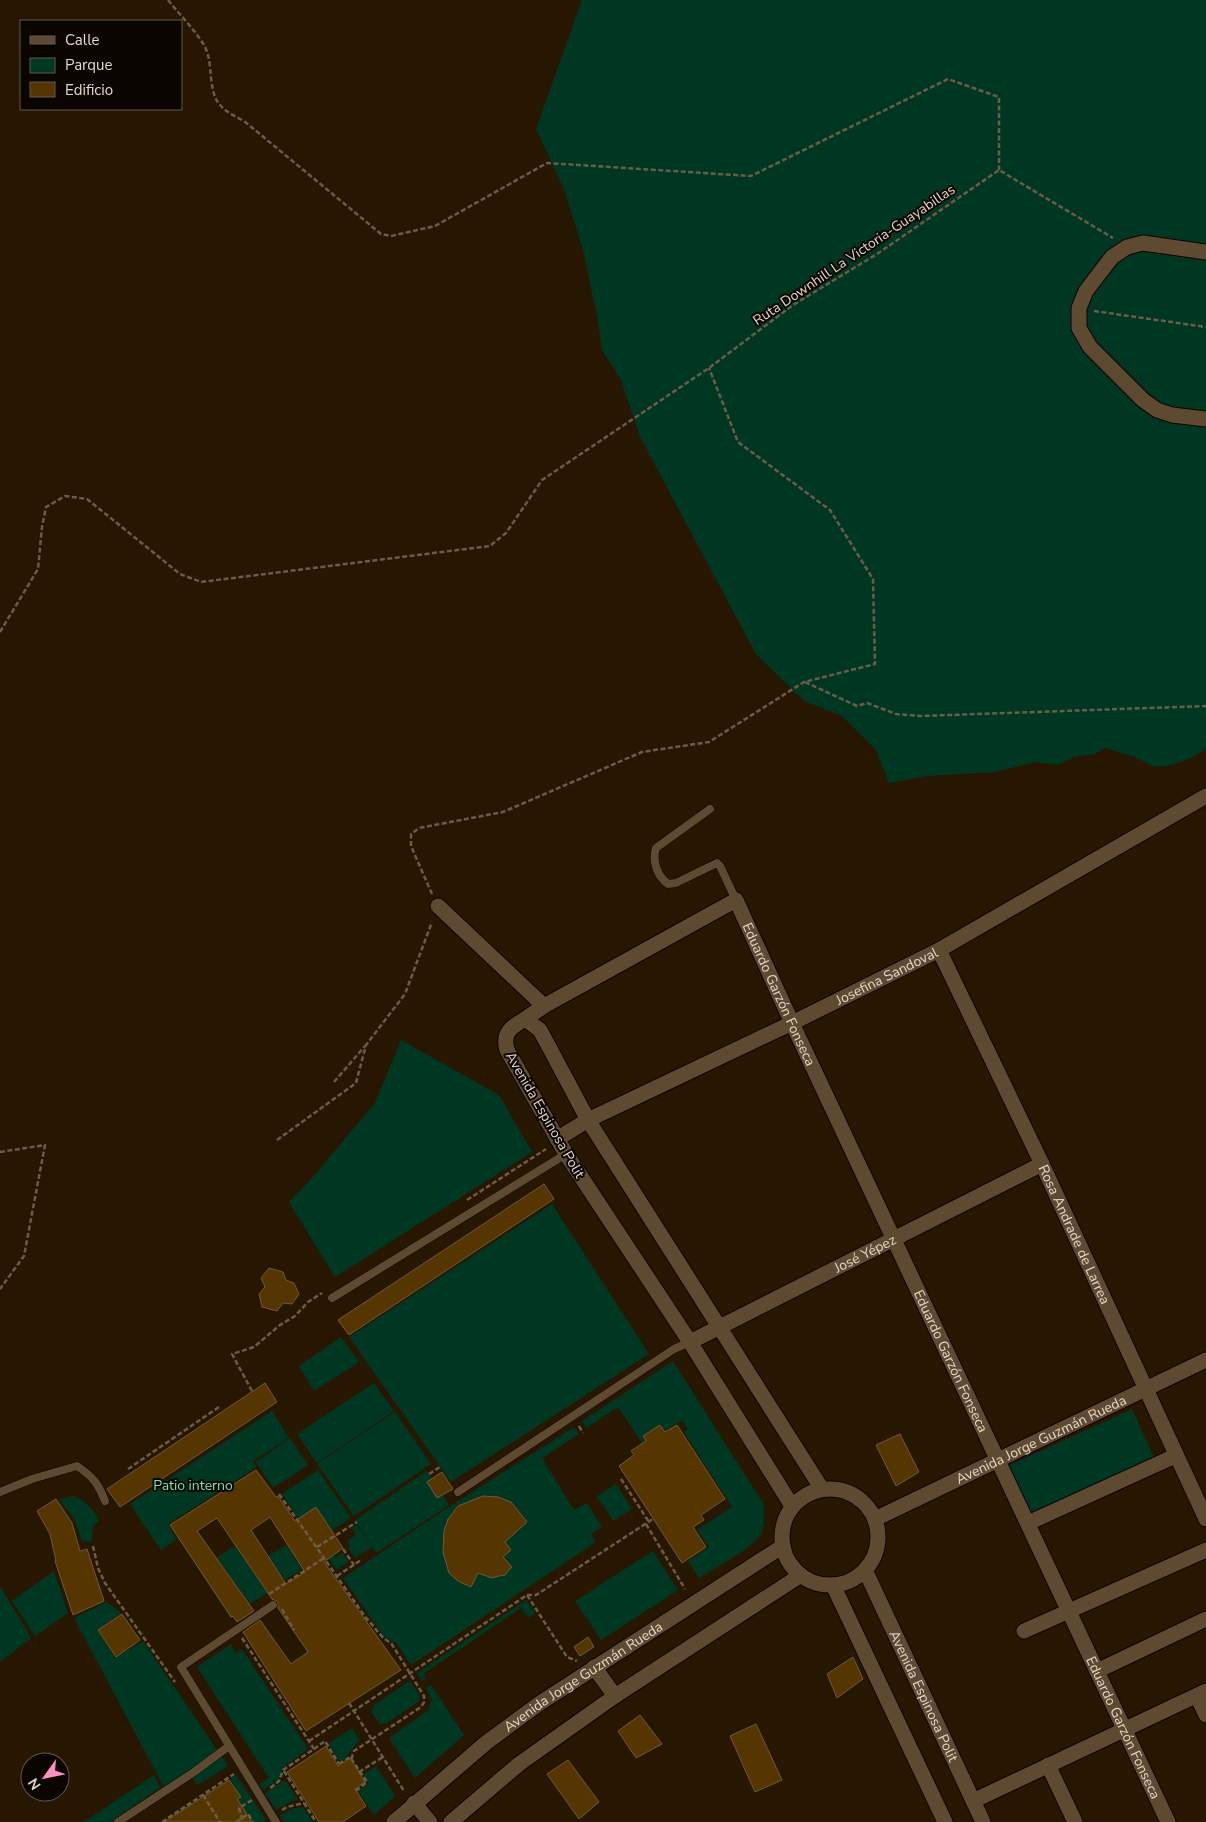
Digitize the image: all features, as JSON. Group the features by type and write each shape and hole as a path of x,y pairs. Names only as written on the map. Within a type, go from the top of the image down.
{"street":[{"path":"1206,252 1143,243 1127,247 1112,257 1086,291 1079,308 1079,328 1090,347 1143,400 1157,410 1172,415 1206,419"},
{"name":"Josefina Sandoval","path":"556,1139 588,1120 792,1023 939,950 1206,796"},
{"name":"Avenida Espinosa Polit","path":"736,900 544,1006 514,1025 508,1033 505,1042 507,1050 556,1139 690,1342 792,1506"},
{"name":"Eduardo Garzón Fonseca","path":"736,900 1168,1822"},
{"path":"438,906 544,1006"},
{"name":"Rosa Andrade de Larrea","path":"939,950 1042,1164 1175,1456 1206,1519"},
{"path":"525,1019 540,1030 588,1120 822,1489"},
{"name":"José Yépez","path":"690,1342 1042,1164"},
{"name":"Avenida Jorge Guzmán Rueda","path":"875,1519 1206,1360"},
{"path":"1028,1524 1175,1456"},
{"path":"822,1489 837,1489 850,1494 862,1502 875,1519 878,1543 874,1557 865,1570 850,1580 833,1585 811,1581 801,1575 792,1567 782,1546 782,1531 792,1506 811,1492 822,1489"},
{"name":"Avenida Jorge Guzmán Rueda","path":"394,1822 487,1742 540,1703 782,1546"},
{"path":"1024,1631 1206,1550"},
{"name":"Avenida Espinosa Polit","path":"865,1570 983,1822"},
{"path":"451,1822 519,1764 615,1696 801,1575"},
{"path":"833,1585 945,1822"},
{"path":"1097,1671 1206,1619"},
{"path":"594,1667 615,1696"},
{"path":"973,1801 1201,1694 1206,1715"},
{"path":"1048,1765 1075,1822"},
{"path":"414,1803 430,1822"}],"lane":[{"path":"710,809 656,848 654,855 657,869 662,880 668,884 676,883 717,863 736,900"},
{"path":"332,1298 566,1154"},
{"path":"458,1492 674,1349 690,1342"},
{"path":"0,1492 32,1479 77,1466 90,1475 98,1485 105,1501"},
{"path":"272,1605 181,1667 258,1796 276,1822"},
{"path":"118,1822 194,1772 229,1746"}],"path":[{"path":"168,0 204,45 209,56 213,93 218,103 226,112 244,121 381,234 391,236 435,226 547,163 751,176 948,79 999,98 999,170 1127,247"},
{"name":"Ruta Downhill La Victoria-Guayabillas","path":"0,632 38,569 46,507 65,496 87,499 180,574 201,582 490,546 506,533 542,480 709,368 793,305 877,254 999,170"},
{"path":"1079,308 1206,328"},
{"path":"334,1082 366,1045 405,994 438,906 411,846 411,834 419,828 503,812 642,752 709,742 804,682 875,664 873,579 830,510 738,442 709,368"},
{"path":"804,682 857,706 867,703 896,714 921,716 1206,706"},
{"path":"277,1140 356,1083 366,1045"},
{"path":"0,1152 45,1145 24,1256 0,1289"},
{"path":"128,1469 219,1407"},
{"path":"576,1421 583,1433"},
{"path":"430,1474 440,1467"},
{"path":"621,1479 685,1589"},
{"path":"279,1494 382,1638 391,1643 424,1696 424,1702 420,1707 354,1751 351,1759"},
{"path":"309,1741 527,1595 536,1595 653,1519"},
{"path":"317,1547 357,1522"},
{"path":"93,1546 104,1583 178,1685"},
{"path":"343,1549 354,1565"},
{"path":"337,1576 361,1560"},
{"path":"527,1595 567,1657 577,1660"},
{"path":"247,1645 314,1749"},
{"path":"349,1703 404,1791"},
{"path":"258,1796 280,1781 283,1770 325,1741 339,1764 350,1756 367,1782 356,1789"},
{"path":"360,1772 383,1757"},
{"path":"283,1770 316,1822"},
{"path":"162,1822 236,1773"},
{"path":"202,1795 220,1822"},
{"path":"241,1819 239,1808 241,1806 254,1799 258,1806"},
{"path":"277,1813 287,1807 304,1803"},
{"path":"236,1822 248,1814 253,1822"}],"green space":[{"path":"582,0 1206,0 1206,749 1191,758 1172,765 1155,767 1132,756 1105,748 1095,754 1074,757 1058,765 1035,762 996,772 928,776 889,783 876,750 842,716 804,701 756,654 640,437 621,380 602,350 583,250 564,189 536,129"},
{"path":"401,1040 499,1095 532,1152 335,1277 289,1202 312,1178 375,1103"},
{"path":"552,1204 649,1354 451,1482 349,1337"},
{"path":"341,1337 359,1362 314,1391 299,1366"},
{"path":"673,1361 764,1505 764,1526 758,1538 743,1551 699,1578 688,1561 709,1547 697,1530 732,1507 684,1432 688,1429 682,1420 665,1431 661,1424 642,1436 645,1441 642,1443 618,1407 586,1428 582,1421"},
{"path":"374,1383 394,1411 317,1463 297,1434"},
{"path":"1132,1409 1157,1464 1033,1521 1008,1466"},
{"name":"Patio interno","path":"272,1411 289,1438 253,1461 257,1467 168,1524 176,1540 161,1550 130,1504"},
{"path":"395,1412 431,1464 354,1516 317,1464"},
{"path":"574,1427 579,1434 542,1458 574,1510 587,1503 602,1527 591,1534 596,1542 411,1665 396,1643 385,1638 343,1578"},
{"path":"290,1438 308,1465 273,1488 256,1462"},
{"path":"318,1470 351,1518 314,1542 282,1494"},
{"path":"427,1471 449,1505 376,1553 355,1520"},
{"path":"616,1484 632,1509 613,1521 597,1496"},
{"path":"73,1496 89,1506 99,1521 93,1526 92,1542 82,1541 73,1517 59,1499"},
{"path":"357,1525 372,1547 355,1558 348,1548 350,1546 347,1541 356,1535 352,1528"},
{"path":"286,1545 302,1569 285,1580 268,1556"},
{"path":"327,1545 335,1557 342,1553 349,1562 336,1570 322,1549"},
{"path":"235,1546 267,1593 250,1604 217,1557"},
{"path":"653,1551 678,1590 601,1640 575,1601"},
{"path":"54,1571 68,1613 35,1636 12,1601"},
{"path":"0,1586 31,1638 0,1662"},
{"path":"526,1600 535,1613 528,1618 521,1608 423,1674 426,1679 422,1681 417,1673"},
{"path":"107,1602 121,1613 97,1630 115,1658 143,1641 228,1766 197,1785 188,1771 164,1787 74,1618"},
{"path":"231,1644 236,1653 242,1649 308,1749 282,1768 278,1780 263,1790 259,1785 269,1778 197,1667"},
{"path":"408,1682 411,1682 420,1697 418,1702 386,1724 379,1724 371,1710 374,1705"},
{"path":"431,1685 464,1735 415,1778 389,1738 427,1711 432,1700 426,1688"},
{"path":"352,1728 360,1741 340,1762 328,1744"},
{"path":"376,1766 395,1796 374,1815 358,1791 369,1783 363,1775"},
{"path":"154,1775 160,1788 110,1822 84,1822"},
{"path":"236,1775 252,1799 222,1822 228,1805 241,1797 230,1779"},
{"path":"285,1780 298,1800 292,1801 276,1810 265,1793"},
{"path":"253,1800 266,1820 264,1822 253,1822 248,1814 241,1818 241,1807"},
{"path":"303,1807 313,1822 284,1822 280,1815 294,1808"}],"building":[{"path":"544,1184 554,1199 349,1335 338,1320"},
{"path":"269,1268 283,1272 286,1280 294,1283 299,1294 292,1304 283,1303 277,1311 262,1307 259,1294 265,1287 261,1278"},
{"path":"265,1383 277,1402 120,1507 107,1489"},
{"path":"660,1425 665,1432 677,1425 725,1499 701,1515 704,1520 693,1527 706,1547 682,1563 619,1466 634,1455 631,1451 646,1441 643,1436"},
{"path":"900,1434 919,1472 896,1486 876,1445"},
{"path":"256,1470 276,1497 278,1496 295,1521 316,1507 343,1548 324,1562 401,1670 306,1731 243,1632 260,1620 291,1664 308,1652 278,1608 278,1602 272,1599 217,1518 197,1531 254,1611 237,1622 233,1616 231,1617 170,1525","holes":["270,1517 305,1572 286,1584 251,1530"]},
{"path":"442,1472 453,1489 437,1498 427,1482"},
{"path":"483,1496 498,1497 511,1502 527,1522 505,1542 511,1550 503,1557 512,1567 505,1575 492,1578 478,1573 471,1587 458,1581 449,1573 443,1552 444,1531 448,1519 458,1506"},
{"path":"56,1499 72,1523 80,1551 87,1549 104,1601 73,1615 55,1561 50,1534 37,1511"},
{"path":"122,1614 140,1640 116,1657 98,1630"},
{"path":"588,1637 594,1647 580,1656 574,1647"},
{"path":"853,1657 863,1679 837,1698 827,1674"},
{"path":"640,1715 662,1744 636,1758 618,1731"},
{"path":"756,1724 782,1780 755,1792 730,1736"},
{"path":"326,1746 338,1766 350,1758 365,1782 355,1789 366,1806 343,1822 319,1822 287,1772"},
{"path":"568,1760 599,1802 579,1819 547,1774"},
{"path":"229,1780 241,1797 237,1799 252,1822 164,1822"}]}
